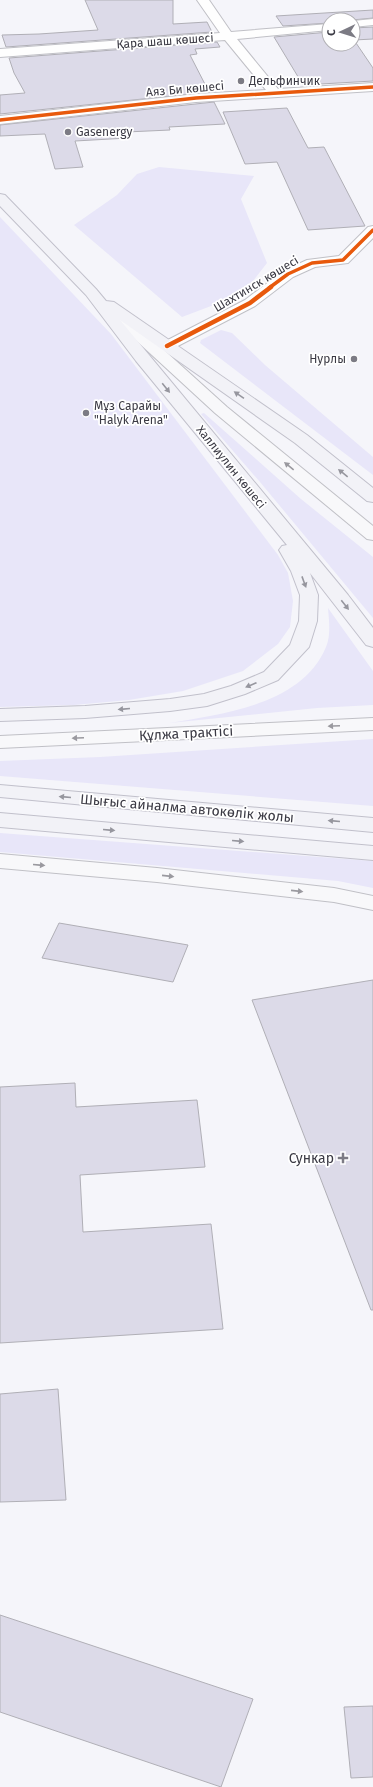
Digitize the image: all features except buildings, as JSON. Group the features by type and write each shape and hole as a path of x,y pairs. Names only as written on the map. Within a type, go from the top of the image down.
{"main road":[{"path":"0,198 91,292 301,439 373,497"},
{"name":"Халлиулин көшесі","path":"91,292 142,358 341,599 373,641"},
{"name":"Халлиулин көшесі","path":"91,292 221,410 373,535"},
{"path":"0,715 85,712 208,700 238,690 271,676 299,647 308,621 308,595 300,571 257,499"},
{"name":"Құлжа трактісі","path":"0,742 373,724"},
{"name":"Шығыс айналма автокөлік жолы","path":"0,791 373,825"},
{"name":"Шығыс айналма автокөлік жолы","path":"0,820 373,853"},
{"path":"0,861 165,876 334,895 373,903"}],"street":[{"path":"203,0 228,36 275,93"},
{"path":"361,23 373,22"},
{"name":"Қара шаш көшесі","path":"0,54 321,28"},
{"name":"Аяз Би көшесі","path":"0,120 196,98 373,88"},
{"name":"Шахтинск көшесі","path":"167,346 250,303 288,274 312,263 343,260 373,230"}],"shaded area":[{"path":"159,167 254,176 241,199 267,263 253,281 219,303 182,317 74,225 117,195 137,174"},
{"name":"Мұз Сарайы \"Halyk Arena\"","path":"0,217 111,334 278,555 288,573 293,601 290,627 278,644 243,671 183,691 129,700 74,705 0,707"},
{"path":"221,330 232,333 265,365 373,457 373,475 200,343 201,340"},
{"path":"204,413 301,499 373,557 373,618 260,482 201,414"},
{"path":"328,608 373,671 373,705 317,708 169,723 236,710 280,694 299,682 315,667 328,642"},
{"path":"373,739 373,806 0,776 0,761 100,757"},
{"path":"0,833 373,861 373,888 338,881 0,852"}],"cycle path":[{"path":"0,120 196,98 373,87"},
{"path":"167,346 250,303 288,274 312,263 343,260 373,230"}],"place":[{"name":"Дельфинчик","path":"241,81"},
{"name":"Gasenergy","path":"68,132"},
{"name":"Нурлы","path":"354,359"},
{"name":"Мұз Сарайы \"Halyk Arena\"","path":"86,413"},
{"name":"Сункар","path":"343,1158"}]}
